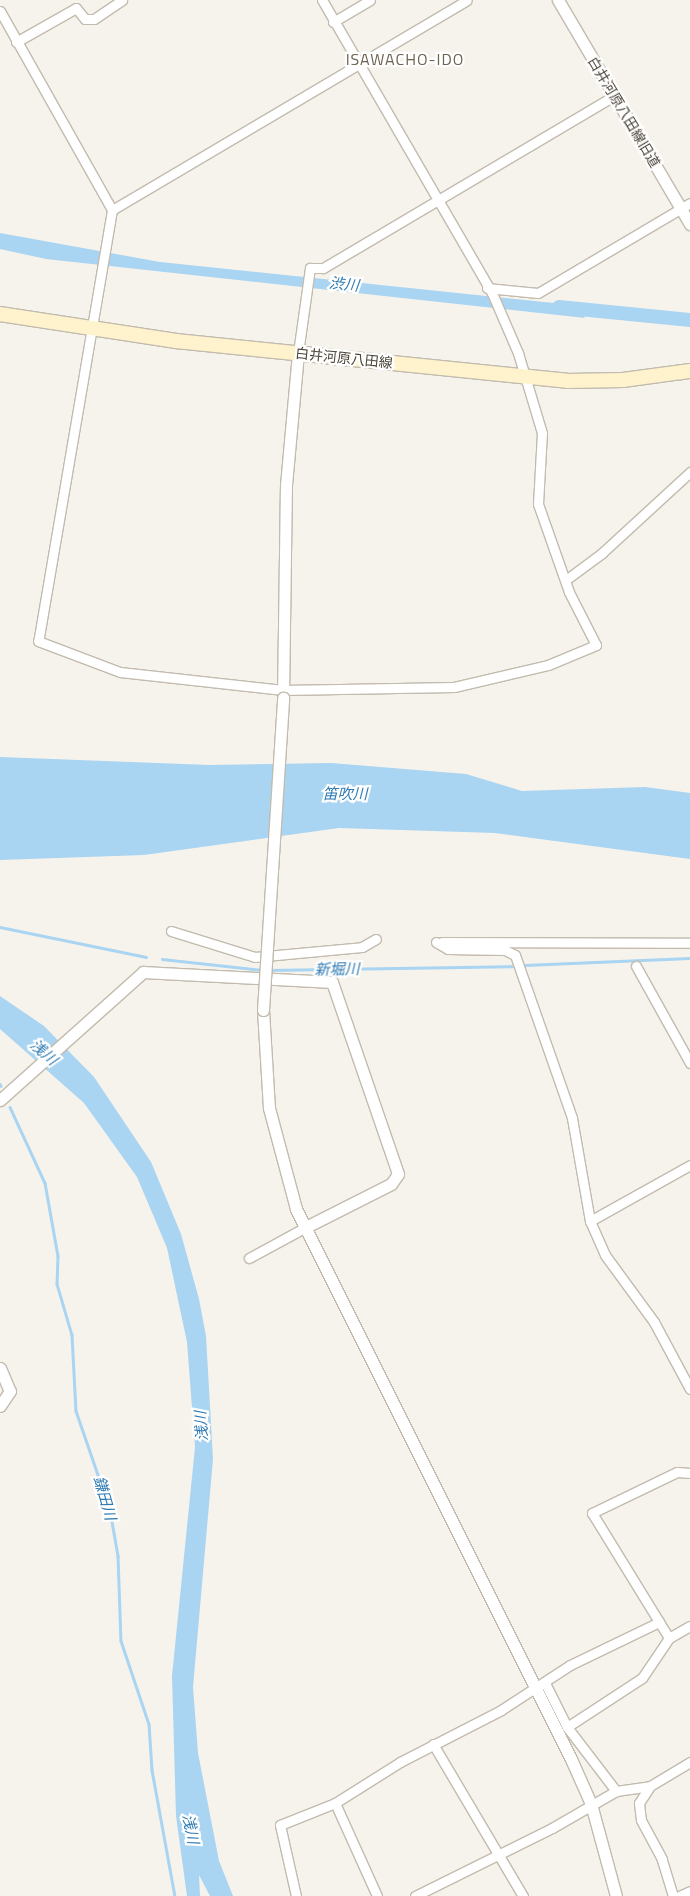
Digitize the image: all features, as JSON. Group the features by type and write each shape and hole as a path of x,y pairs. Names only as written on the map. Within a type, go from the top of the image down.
{"main road":[{"name":"白井河原八田線","path":"0,314 93,331 522,376 598,381 690,370"}],"street":[{"path":"16,42 76,8 86,19 94,19 122,0"},
{"path":"0,11 112,210 109,247 38,641 120,672 283,694 454,686 548,665 596,645 567,579 538,504 542,433 522,376 504,315 356,65 322,0"},
{"path":"333,22 370,0"},
{"path":"112,210 467,0"},
{"name":"白井河原八田線旧道","path":"558,0 614,96 685,205 690,224"},
{"path":"614,96 324,268 307,272 303,296 286,475 283,694 263,1010 269,1108 286,1185 304,1228 540,1686 591,1804 616,1896"},
{"path":"490,290 538,293 685,205"},
{"path":"567,579 602,553 690,472"},
{"path":"171,931 255,957 362,947 376,939"},
{"path":"690,943 439,942 448,949 504,950 515,956 572,1118 590,1221 605,1255 654,1322 690,1389"},
{"path":"636,966 690,1063"},
{"path":"0,1100 41,1066 131,980 150,970 235,979 332,982 398,1174 391,1184 249,1258"},
{"path":"590,1221 690,1165"},
{"path":"0,1368 10,1391 0,1406"},
{"path":"669,1638 592,1513 677,1472 690,1473"},
{"path":"296,1896 280,1825 336,1803 433,1744 540,1686 570,1665 659,1622"},
{"path":"567,1727 642,1678 669,1638 690,1626"},
{"path":"540,1686 567,1727 616,1791"},
{"path":"433,1744 523,1896"},
{"path":"415,1896 616,1791 650,1786 690,1762"},
{"path":"650,1786 639,1803 640,1820 662,1859 673,1896"},
{"path":"336,1803 376,1896"},
{"path":"679,1896 690,1891"}],"water":[{"path":"0,233 160,262 573,305 585,318 46,259 0,249"},
{"name":"笛吹川","path":"0,757 209,765 331,763 466,774 522,791 645,787 690,793 690,859 495,833 339,828 144,855 0,860"},
{"name":"浅川","path":"0,996 44,1026 94,1077 151,1162 181,1234 199,1299 206,1336 213,1459 193,1687 198,1753 219,1861 233,1896 210,1896 199,1875 200,1896 187,1896 176,1816 172,1676 195,1447 187,1342 167,1248 137,1177 84,1103 0,1029"}],"waterway":[{"name":"渋川","path":"559,307 690,320"},
{"name":"新堀川","path":"0,927 146,957"},
{"name":"新堀川","path":"525,965 690,958"},
{"name":"新堀川","path":"162,959 261,970"},
{"name":"新堀川","path":"269,970 512,966"},
{"name":"鎌田川","path":"10,1107 45,1183 58,1256 57,1284 72,1335 76,1411 110,1510 118,1556 121,1641 149,1724 152,1770 175,1896"}],"district":[{"name":"ISAWACHO-IDO","path":"405,59"}]}
